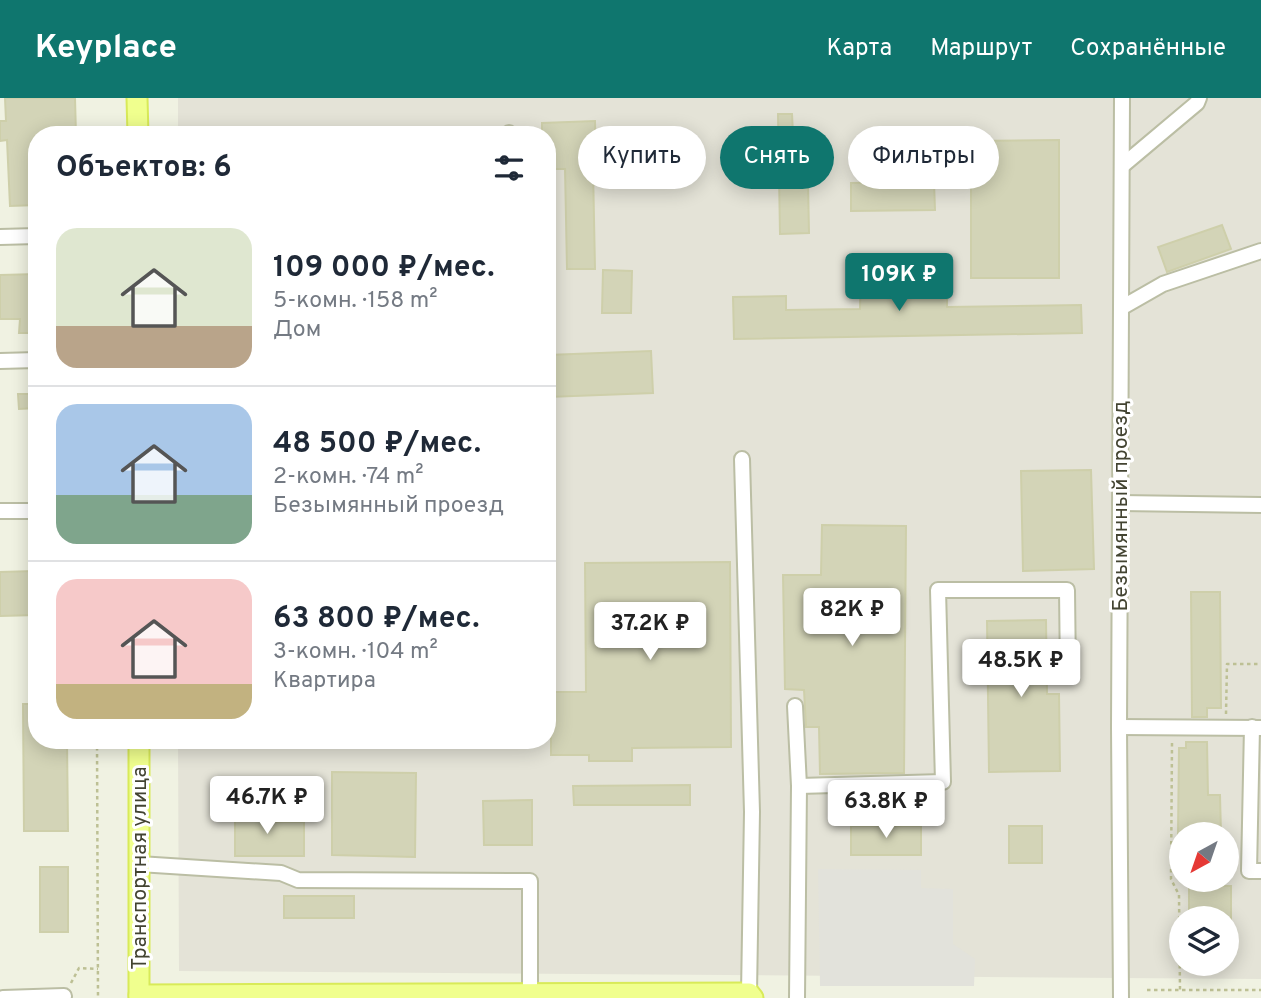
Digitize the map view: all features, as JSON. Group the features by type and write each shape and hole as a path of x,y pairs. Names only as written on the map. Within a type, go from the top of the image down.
{"main road":[{"path":"138,98 138,126"},
{"name":"Транспортная улица","path":"139,749 139,997"},
{"path":"139,997 530,994 751,996"}],"street":[{"name":"Безымянный проезд","path":"1121,998 1119,727 1122,98"},
{"path":"1122,166 1197,103 1199,98"},
{"path":"0,237 28,236"},
{"path":"1121,308 1163,284 1261,251"},
{"path":"0,361 28,360"},
{"path":"742,459 752,812 751,996"},
{"path":"1120,503 1261,505"},
{"path":"0,511 28,511"},
{"path":"799,786 943,782 938,590 1067,590 1068,675"},
{"path":"795,706 799,786 797,998"},
{"path":"1119,727 1256,727 1249,871 1261,871"},
{"path":"139,864 281,873 298,880 530,881 530,994"},
{"path":"3,998 64,996"}],"path":[{"path":"1226,727 1227,664 1261,664"},
{"path":"1172,727 1171,879 1179,895 1180,990"},
{"path":"97,749 97,998"},
{"path":"64,996 79,968 98,969"},
{"path":"1147,990 1261,990"}],"shaded area":[{"path":"178,98 1261,98 1261,979 179,971 178,749 556,749 556,126 178,126"},
{"path":"818,869 921,870 921,888 953,889 953,944 975,959 974,986 820,986"}],"building":[{"path":"5,98 75,98 76,126 28,126 28,205 10,206 7,140 0,141 0,121 6,121"},
{"path":"778,114 792,114 793,126 778,126"},
{"path":"595,121 595,126 578,126 578,189 593,189 595,269 567,269 565,169 556,169 556,126 542,126 542,123"},
{"path":"1059,140 1059,278 971,278 971,189 999,189 999,141"},
{"path":"779,189 808,189 809,233 780,234"},
{"path":"851,189 934,189 935,210 851,211"},
{"path":"1222,225 1231,249 1167,272 1158,247"},
{"path":"861,269 947,269 947,307 1081,305 1082,333 734,339 733,297 786,296 786,310 860,309"},
{"path":"603,270 632,271 631,313 602,313"},
{"path":"28,274 28,333 19,333 20,319 0,319 0,275"},
{"path":"651,351 653,393 556,397 556,355"},
{"path":"18,394 28,394 28,408 19,409"},
{"path":"1091,470 1094,569 1023,571 1021,471"},
{"path":"822,525 906,526 904,773 820,774 819,727 806,727 804,690 785,689 783,575 821,575"},
{"path":"730,562 731,747 632,748 632,761 589,761 589,755 551,755 551,749 556,749 556,692 586,692 585,563"},
{"path":"28,571 28,615 0,616 0,572"},
{"path":"1191,592 1220,592 1221,708 1207,708 1207,717 1192,717"},
{"path":"1046,620 1047,694 1059,694 1060,771 989,772 987,621"},
{"path":"23,704 28,704 28,749 67,749 68,831 24,831"},
{"path":"1186,742 1207,742 1208,795 1220,795 1221,822 1178,822 1179,748 1186,748"},
{"path":"332,772 416,773 415,857 332,855"},
{"path":"690,785 690,805 574,805 573,786"},
{"path":"532,800 532,845 484,845 483,801"},
{"path":"235,808 261,808 261,822 304,822 304,856 235,856"},
{"path":"851,826 921,826 921,855 851,855"},
{"path":"1009,826 1042,826 1042,863 1009,863"},
{"path":"40,867 68,867 68,932 40,932"},
{"path":"1189,892 1231,892 1231,906 1189,906"},
{"path":"284,896 354,896 354,918 284,918"}]}
